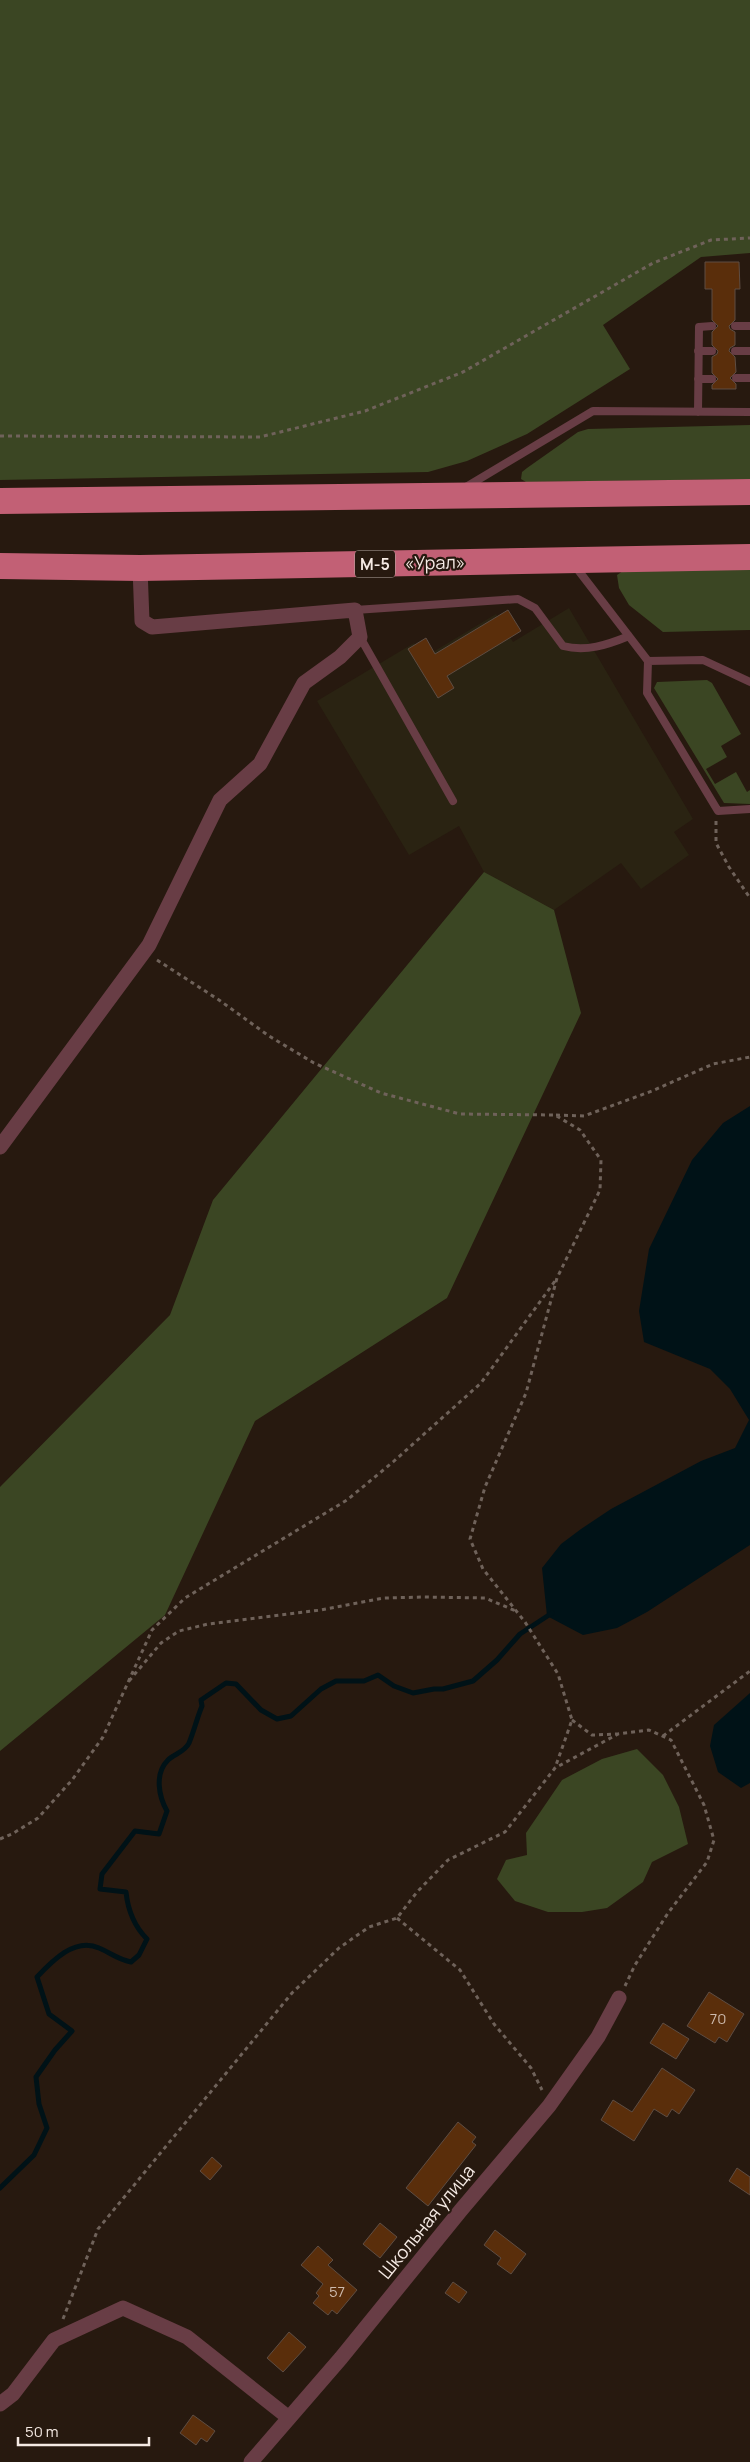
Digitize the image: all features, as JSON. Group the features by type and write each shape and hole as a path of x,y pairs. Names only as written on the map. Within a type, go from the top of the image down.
{"highway":[{"path":"0,501 750,492"},
{"name":"«Урал»","path":"0,566 140,568 750,557"}],"street":[{"path":"0,1147 144,952 220,800 260,764 304,683 340,657 360,637 355,610 152,627 142,621 140,568"},
{"name":"Школьная улица","path":"251,2462 549,2106 598,2037 619,1998"},
{"path":"0,2404 13,2394 54,2340 123,2308 187,2337 289,2418"}],"lane":[{"path":"698,412 699,327 712,326"},
{"path":"735,326 750,326"},
{"path":"698,351 712,351"},
{"path":"735,351 750,351"},
{"path":"736,378 750,378"},
{"path":"698,379 712,379"},
{"path":"453,495 593,411 750,412"},
{"path":"571,561 648,661 647,693 718,812 750,809"},
{"path":"355,610 518,599 535,608 562,646 576,649 600,646 628,636"},
{"path":"360,637 453,801"},
{"path":"648,661 703,660 750,682"}],"path":[{"path":"0,436 260,437 365,411 463,372 653,263 711,240 750,238"},
{"path":"716,808 716,843 729,867 750,898"},
{"path":"144,952 299,1054 381,1093 460,1114 584,1116 652,1091 713,1064 750,1057"},
{"path":"555,1115 580,1130 601,1160 600,1190 558,1278 526,1393 485,1487 470,1539 483,1570 525,1622 558,1674 572,1720 592,1735 649,1730 671,1740 704,1804 714,1840 707,1862 651,1938 619,1998"},
{"path":"0,1839 38,1818 72,1780 102,1737 152,1630 185,1598 347,1500 482,1383 558,1278"},
{"path":"126,1685 161,1643 179,1631 208,1624 321,1610 384,1598 485,1598 517,1612"},
{"path":"663,1736 750,1671"},
{"path":"54,2340 98,2229 292,1993 339,1948 369,1927 397,1918 417,1892 448,1860 505,1832 555,1768 572,1720"},
{"path":"555,1768 618,1734"},
{"path":"397,1918 460,1970 494,2024 531,2068 549,2106"}],"shaded area":[{"path":"569,608 693,819 674,832 689,855 641,889 621,863 554,910 484,872 459,826 409,855 317,701 414,643 423,658 496,614 513,642"},
{"path":"750,1106 750,1545 647,1612 617,1628 583,1635 547,1616 542,1568 561,1544 611,1509 701,1461 735,1448 749,1420 730,1389 710,1369 644,1342 639,1311 649,1249 692,1160 723,1123"},
{"path":"750,1693 750,1783 741,1788 718,1772 710,1746 714,1725"}],"green space":[{"path":"0,0 750,0 750,253 701,257 603,325 630,369 527,434 467,461 428,472 0,480"},
{"path":"750,425 750,479 526,482 521,479 522,472 527,468 578,432 588,429"},
{"path":"750,567 750,630 663,632 629,605 619,588 617,575 626,569"},
{"path":"707,680 712,683 741,734 721,746 727,757 706,769 715,784 736,772 747,792 750,790 750,804 724,803 654,688 657,682"},
{"path":"484,872 554,910 581,1013 447,1298 255,1421 165,1615 0,1751 0,1487 170,1315 213,1200"},
{"path":"637,1749 663,1775 679,1807 688,1844 652,1862 643,1882 607,1908 582,1912 548,1912 515,1901 497,1879 506,1860 527,1855 526,1833 562,1780 602,1759"}],"building":[{"path":"705,262 739,262 740,289 735,289 735,320 729,326 735,332 735,345 729,351 735,357 736,372 730,378 736,384 736,389 712,389 712,385 718,379 712,373 712,357 718,351 712,345 712,332 718,326 712,320 712,289 705,289"},
{"path":"508,610 521,631 447,676 454,688 438,698 408,649 426,638 435,654"},
{"path":"709,1992 744,2014 727,2042 719,2037 715,2043 687,2026"},
{"path":"663,2023 689,2039 676,2059 650,2043"},
{"path":"662,2068 695,2090 679,2114 672,2109 667,2117 654,2109 634,2141 601,2120 613,2100 632,2112"},
{"path":"458,2122 476,2137 472,2142 476,2145 428,2206 406,2188"},
{"path":"212,2157 222,2166 210,2180 200,2171"},
{"path":"737,2168 750,2177 750,2195 729,2181"},
{"path":"380,2223 397,2237 380,2258 363,2244"},
{"path":"495,2230 526,2254 511,2274 497,2264 501,2258 484,2245"},
{"path":"318,2246 333,2260 328,2265 357,2290 337,2314 332,2310 328,2315 313,2303 319,2296 316,2293 323,2284 301,2265"},
{"path":"453,2282 467,2292 459,2303 445,2293"},
{"path":"289,2332 306,2347 283,2372 267,2358"},
{"path":"193,2415 215,2431 207,2442 201,2438 196,2445 180,2433"}],"waterway":[{"path":"0,2188 34,2155 47,2128 39,2104 36,2077 55,2050 72,2031 49,2014 37,1977 65,1952 81,1946 90,1945 131,1962 139,1955 147,1939 132,1918 126,1892 100,1889 102,1874 135,1831 159,1834 167,1811 159,1786 161,1772 168,1760 185,1749 189,1743 202,1706 201,1700 226,1683 236,1684 261,1710 277,1719 291,1716 321,1689 336,1681 364,1681 378,1675 394,1686 413,1693 443,1689 473,1681 497,1660 520,1634 552,1613"}]}
